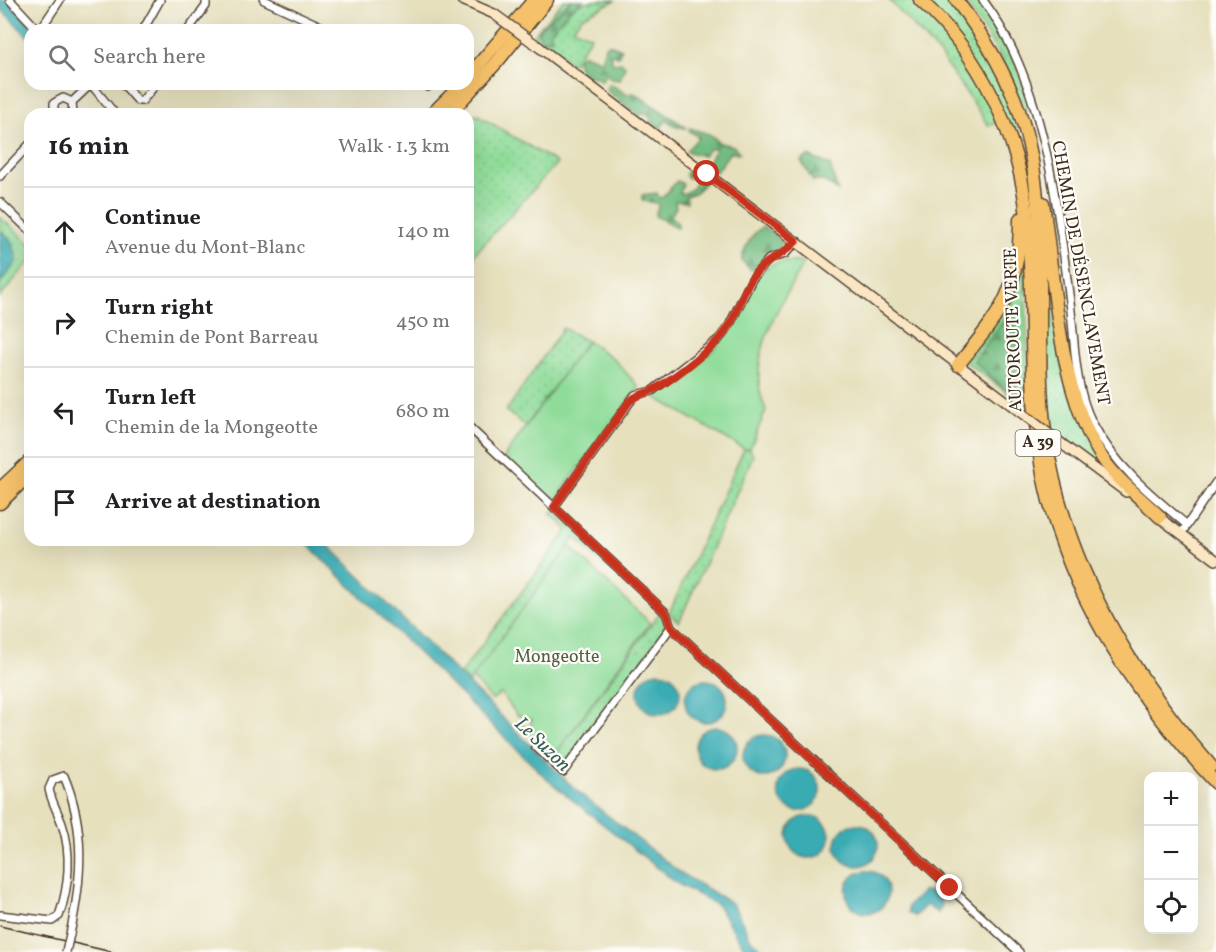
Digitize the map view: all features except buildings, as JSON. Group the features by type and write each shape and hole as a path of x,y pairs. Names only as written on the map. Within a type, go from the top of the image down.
{"highway":[{"path":"518,28 529,0"},
{"path":"474,83 518,28 534,0"},
{"path":"474,71 547,0"},
{"path":"518,28 558,0"},
{"name":"AUTOROUTE VERTE","path":"920,0 971,59 1004,124 1021,180 1027,217 1036,430 1046,486 1062,543 1090,610 1124,667 1171,732 1216,783"},
{"name":"AUTOROUTE VERTE","path":"956,0 991,50 1023,124 1032,166 1037,219 1043,412 1060,506 1080,565 1115,635 1157,699 1216,771"},
{"path":"438,108 456,90"},
{"path":"454,108 468,90"},
{"path":"958,365 1006,301 1017,270 1019,202 1004,124"},
{"path":"1023,124 1040,179 1068,376 1078,412 1103,459 1160,517"},
{"path":"0,489 24,467"},
{"path":"0,502 24,480"}],"main road":[{"path":"462,0 494,14"},
{"path":"477,0 1216,560"}],"street":[{"path":"10,0 33,24"},
{"path":"43,24 60,0"},
{"path":"146,24 160,0"},
{"path":"192,24 206,6 206,0"},
{"path":"264,0 316,24"},
{"name":"CHEMIN DE DÉSENCLAVEMENT","path":"983,0 1017,56 1040,134 1061,233 1080,381 1087,411 1115,459 1187,525"},
{"path":"72,108 72,102 84,90"},
{"path":"96,90 110,108"},
{"path":"128,90 138,101 142,101 151,90"},
{"path":"53,108 56,100 66,98 72,102"},
{"path":"0,176 24,150"},
{"path":"0,202 24,225"},
{"path":"554,507 635,395 652,391 719,339 729,326 752,279 769,259 785,254 796,241"},
{"path":"474,432 666,613 671,627 1019,952"},
{"path":"1181,534 1216,482"},
{"path":"535,746 563,772 671,627"},
{"path":"0,915 52,921 59,915 67,882 68,854 62,823 49,789 53,780 64,776 77,815 81,845 80,877 66,952"}],"green space":[{"path":"564,0 571,0 540,28 545,41 552,38 550,32 571,8 585,2 616,0 582,17 573,28 591,36 573,64 533,35"},
{"path":"571,0 583,0 571,9 550,32 552,38 542,39 538,33 540,28"},
{"path":"889,0 911,0 937,28 971,72 998,122 989,126 940,55"},
{"path":"926,0 949,0 966,22 993,67 1012,112 1031,189 1026,189 1012,135"},
{"path":"964,0 980,0 989,13 1011,52 1032,109 1025,111 1001,57"},
{"path":"609,44 622,49 618,56 609,53 613,63 621,62 625,66 620,80 611,79 606,73 601,82 597,77 586,76 579,69 577,59 584,54 602,61 605,46"},
{"path":"610,84 626,94 634,93 687,128 678,127 666,120 661,128 650,121 651,118 643,112 640,116 607,91 607,86"},
{"path":"476,114 557,163 474,255 474,116"},
{"path":"690,128 711,135 720,143 733,146 740,153 730,152 716,172 713,171 708,162 716,148 709,149 703,156 686,151 699,137 689,131"},
{"path":"808,156 830,165 838,191 824,181 813,181 801,161"},
{"path":"695,172 705,183 695,193 686,196 687,202 675,201 676,207 671,216 678,224 678,228 655,216 659,204 642,200 642,195 657,193 659,198 663,197 677,181 683,184 680,193 683,194 692,189 697,178 687,178 686,173"},
{"path":"0,217 24,238 24,268 0,297 0,283 17,260 12,243 0,231"},
{"path":"763,227 783,240 777,252 761,259 751,270 742,261 742,257 752,237"},
{"path":"1024,236 1029,408 966,362 1014,298"},
{"path":"782,262 804,262 767,334 759,372 760,391 766,410 750,449 744,449 653,396 695,365 723,339 736,320 756,279 771,265"},
{"path":"1044,264 1068,388 1114,478 1050,426 1046,380"},
{"path":"1012,309 1016,323 1016,400 974,361"},
{"path":"563,328 587,341 526,426 506,411"},
{"path":"587,341 613,358 639,387 558,496 551,499 504,457"},
{"path":"744,449 750,449 753,456 679,622 669,613"},
{"path":"554,511 615,568 614,573 575,538 469,683 460,674 568,530 551,513"},
{"name":"Mongeotte","path":"569,546 650,623 552,759 519,723 529,729 532,720 517,715 501,693 492,700 472,678"},
{"path":"661,611 667,626 566,765 560,768 552,759"}],"water":[{"path":"0,0 8,0 30,24 24,24 24,33 0,8"},
{"path":"0,231 12,244 17,261 0,283"},
{"path":"309,546 329,546 578,792 682,874 733,904 750,938 766,952 752,952 744,947 717,905 678,884 550,782"},
{"path":"659,672 667,673 674,678 679,685 679,701 674,708 667,713 659,714 651,713 644,708 639,701 638,693 639,685 644,678 651,673"},
{"path":"706,680 714,681 721,686 726,693 726,709 721,716 714,721 706,722 698,721 691,716 686,709 685,701 686,693 691,686 698,681"},
{"path":"716,727 724,728 731,733 736,740 736,756 731,763 724,768 716,769 708,768 701,763 696,756 695,748 696,740 701,733 708,728"},
{"path":"764,735 772,736 779,741 784,748 784,764 779,771 772,776 764,777 756,776 749,771 744,764 743,756 744,748 749,741 756,736"},
{"path":"799,769 807,770 814,775 819,782 819,798 814,805 807,810 799,811 791,810 784,805 779,798 778,790 779,782 784,775 791,770"},
{"path":"809,816 817,817 824,822 829,829 829,845 824,852 817,857 809,858 801,857 794,852 789,845 788,837 789,829 794,822 801,817"},
{"path":"857,824 865,825 872,830 877,837 877,853 872,860 865,865 857,866 849,865 842,860 837,853 836,845 837,837 842,830 849,825"},
{"path":"867,871 875,872 882,877 887,884 887,900 882,907 875,912 867,913 859,912 852,907 847,900 846,892 847,884 852,877 859,872"},
{"path":"923,891 938,896 942,906 938,913 926,905 915,916 908,913 908,906"}],"railway":[{"path":"0,926 112,952"}],"route":[{"path":"707,174 796,241 785,254 769,259 752,279 739,308 719,339 652,391 635,395 554,507 666,613 671,627 677,633 950,888"}],"water label":[{"name":"Le Suzon","path":"542,745"}]}
